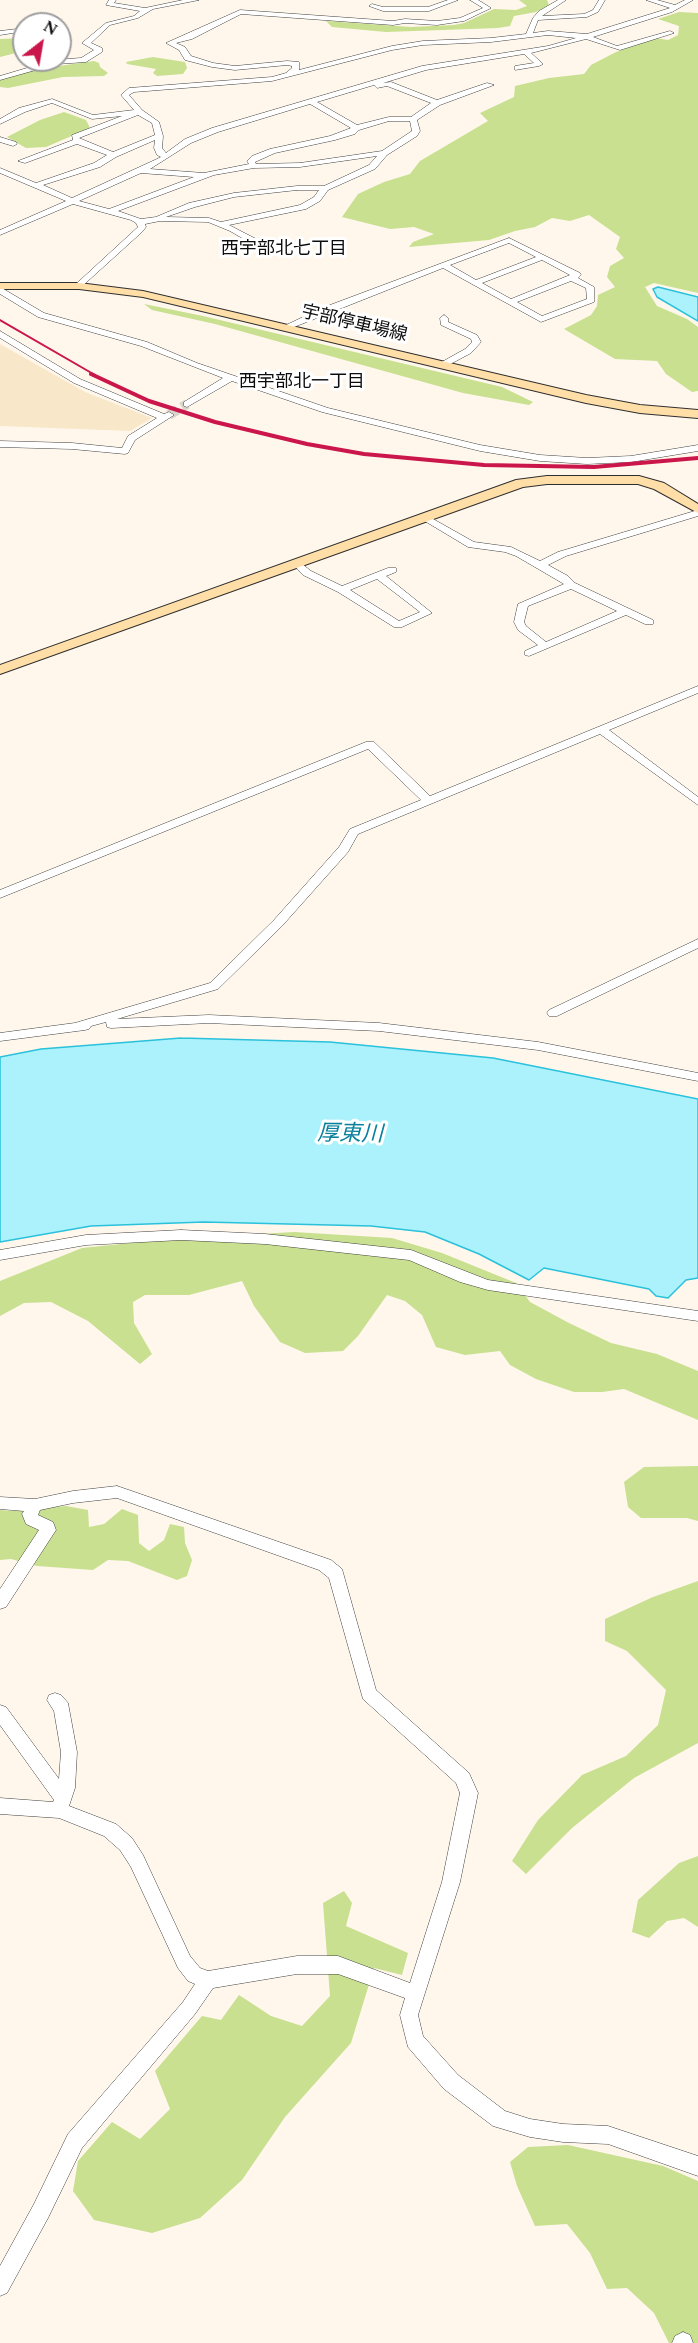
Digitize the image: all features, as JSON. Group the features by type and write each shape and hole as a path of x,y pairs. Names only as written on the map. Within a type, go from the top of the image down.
{"main road":[{"name":"宇部停車場線","path":"4,287 79,286 144,294 596,401 640,409 698,414"},
{"path":"0,670 521,483 627,479 648,482 668,490 698,509"}],"street":[{"path":"113,0 108,4 146,10"},
{"path":"0,78 57,62 83,60 99,50 86,43 95,38 101,28 136,17 146,10 181,1 196,0"},
{"path":"372,6 404,10 429,9 455,0"},
{"path":"288,75 296,69 296,64 235,68 212,65 188,58 182,49 170,43 189,37 232,15 250,12 393,23 405,21 423,23 457,21 488,8 473,0"},
{"path":"530,36 529,31 541,12 563,0"},
{"path":"536,18 585,16 596,11 602,0"},
{"path":"649,0 677,8"},
{"path":"0,233 75,202 140,171 201,135 310,100 448,63 527,53 677,8 694,0"},
{"path":"250,12 258,3"},
{"path":"298,6 333,11 327,18"},
{"path":"404,10 405,21"},
{"path":"166,156 160,153 158,148 159,136 155,122 139,112 129,101 126,92 254,82 408,45 559,33 585,36 617,48 670,33"},
{"path":"518,68 539,64 527,53"},
{"path":"198,85 212,65"},
{"path":"356,87 369,88 388,84 437,103"},
{"path":"254,166 251,161 255,158 296,145 332,138 356,128 389,119 413,119 437,103 490,85"},
{"path":"310,100 356,128"},
{"path":"0,122 22,110 52,101 92,117 139,112"},
{"path":"77,141 75,137 139,112"},
{"path":"158,219 178,209 234,195 297,188 325,188 372,167 384,153 414,134 416,131 413,119"},
{"path":"39,184 97,165 113,155 159,136"},
{"path":"0,140 13,144"},
{"path":"22,161 77,141 113,155"},
{"path":"111,211 204,176 254,166 300,165 384,153"},
{"path":"0,170 39,184 75,202 134,218 140,222 200,218 221,224 257,243 286,249"},
{"path":"140,171 204,176"},
{"path":"221,224 303,207 317,199 325,188"},
{"path":"79,286 139,230 142,226 140,222"},
{"path":"286,327 509,240 577,275 510,302"},
{"path":"476,283 543,257"},
{"path":"443,265 541,319 591,300 590,287 572,278"},
{"path":"4,287 41,315 144,344 230,378 325,410 408,431 502,452 561,460 631,459 698,448"},
{"path":"443,365 468,351 477,342 474,337 444,323 444,318"},
{"path":"0,334 77,381 167,416 131,438 125,451 72,446 0,444"},
{"path":"187,404 230,378"},
{"path":"561,460 570,480"},
{"path":"540,565 562,554 698,513"},
{"path":"423,517 472,545 507,549 564,578 571,585 649,622"},
{"path":"297,563 307,573 342,590 398,625 427,613 378,575"},
{"path":"342,590 392,570"},
{"path":"545,646 522,628 519,622 523,604 571,585"},
{"path":"529,653 626,611"},
{"path":"78,1027 84,1023 139,1010 214,986 278,923 344,849 354,832 698,689"},
{"path":"602,730 698,802"},
{"path":"0,894 370,744 428,801"},
{"path":"553,1013 698,944"},
{"path":"0,1037 78,1027 209,1019 380,1027 538,1046 698,1077"},
{"path":"0,1255 86,1240 181,1235 264,1239 411,1255 465,1278 488,1285 646,1306 698,1316"},
{"path":"0,1503 35,1505 117,1492 325,1565 336,1574 369,1694 463,1778 469,1793 451,1882 414,1992 409,2015 415,2041 451,2082 500,2119 530,2128 608,2135 698,2166"},
{"path":"0,1602 48,1530 48,1527 31,1519 30,1514 35,1505"},
{"path":"55,1700 62,1708 69,1752 67,1788 61,1804"},
{"path":"0,1712 61,1804 110,1830 126,1844 137,1861 184,1962 194,1975 208,1980 297,1965 338,1965 414,1992"},
{"path":"0,1806 61,1804"},
{"path":"0,2286 41,2211 75,2140 189,2008 208,1980"}],"shaded area":[{"path":"0,344 85,392 152,418 130,431 0,426"}],"green space":[{"path":"519,0 547,0 549,5 536,12 514,16 510,26 498,28 386,32 332,27 326,21 411,27 454,25 464,23 494,9 516,10 527,6"},
{"path":"679,12 698,13 698,293 654,283 645,287 657,306 687,319 698,327 698,391 692,392 666,374 657,361 615,359 564,329 591,315 597,306 598,295 615,287 607,277 610,266 624,258 616,249 620,237 589,215 570,221 552,218 535,227 489,240 409,247 413,242 434,234 414,227 390,229 342,217 358,194 384,182 410,174 420,161 488,121 480,113 514,97 515,86 549,78 584,74 591,65 616,52 655,38 668,40 678,35 679,26 658,19"},
{"path":"12,38 12,54 0,57 0,39"},
{"path":"153,57 185,62 187,68 183,74 157,76 153,73 156,69 126,62"},
{"path":"94,61 108,73 104,76 63,77 8,88 0,87 0,80 28,72 72,72 72,64"},
{"path":"64,112 86,120 90,128 46,147 26,148 7,137 40,120"},
{"path":"144,304 502,387 533,402 529,405 463,393 215,324 152,310"},
{"path":"294,1232 392,1238 442,1253 516,1283 530,1302 569,1323 611,1343 657,1354 698,1371 698,1420 624,1389 574,1392 536,1379 510,1365 500,1351 465,1355 436,1347 422,1315 405,1301 387,1295 358,1336 343,1351 305,1353 280,1342 254,1306 242,1281 189,1295 145,1295 133,1302 134,1323 152,1354 140,1364 88,1321 51,1302 24,1303 0,1316 0,1281 82,1248 170,1239"},
{"path":"698,1466 698,1521 687,1518 641,1518 628,1507 624,1482 644,1467"},
{"path":"66,1506 88,1510 89,1527 104,1524 122,1509 138,1515 139,1543 149,1551 164,1540 170,1524 184,1527 185,1543 192,1560 187,1576 177,1580 128,1561 108,1560 93,1570 37,1566 11,1559 0,1560 0,1510"},
{"path":"698,1581 698,1743 634,1778 572,1828 526,1874 512,1861 538,1820 582,1775 626,1756 658,1725 666,1690 627,1651 605,1641 605,1619 653,1597"},
{"path":"698,1856 698,1927 684,1918 667,1921 649,1938 632,1932 638,1900 679,1863"},
{"path":"344,1891 352,1903 346,1926 408,1953 402,1975 374,1968 351,2043 285,2117 242,2180 200,2218 152,2233 94,2220 73,2191 78,2161 112,2122 140,2139 170,2109 155,2071 202,2016 221,2020 239,1995 271,2016 302,2026 330,1996 323,1903"},
{"path":"568,2145 663,2166 698,2181 698,2343 669,2343 654,2313 627,2288 607,2289 590,2253 567,2224 535,2226 517,2186 510,2162 528,2147"}],"water":[{"path":"658,287 698,297 698,321 657,297 653,289"},
{"name":"厚東川","path":"181,1038 330,1042 493,1058 698,1099 698,1278 686,1280 668,1298 656,1296 649,1289 544,1268 529,1280 479,1254 425,1232 371,1226 204,1222 91,1226 0,1242 0,1057 41,1049"}],"tunnel":[{"path":"169,415 187,404"}],"railway":[{"path":"0,320 95,375"},
{"path":"91,374 149,401 215,422 307,444 364,454 484,465 594,467 698,458"}],"district":[{"name":"西宇部北七丁目","path":"284,250"},
{"name":"西宇部北一丁目","path":"302,383"}]}
